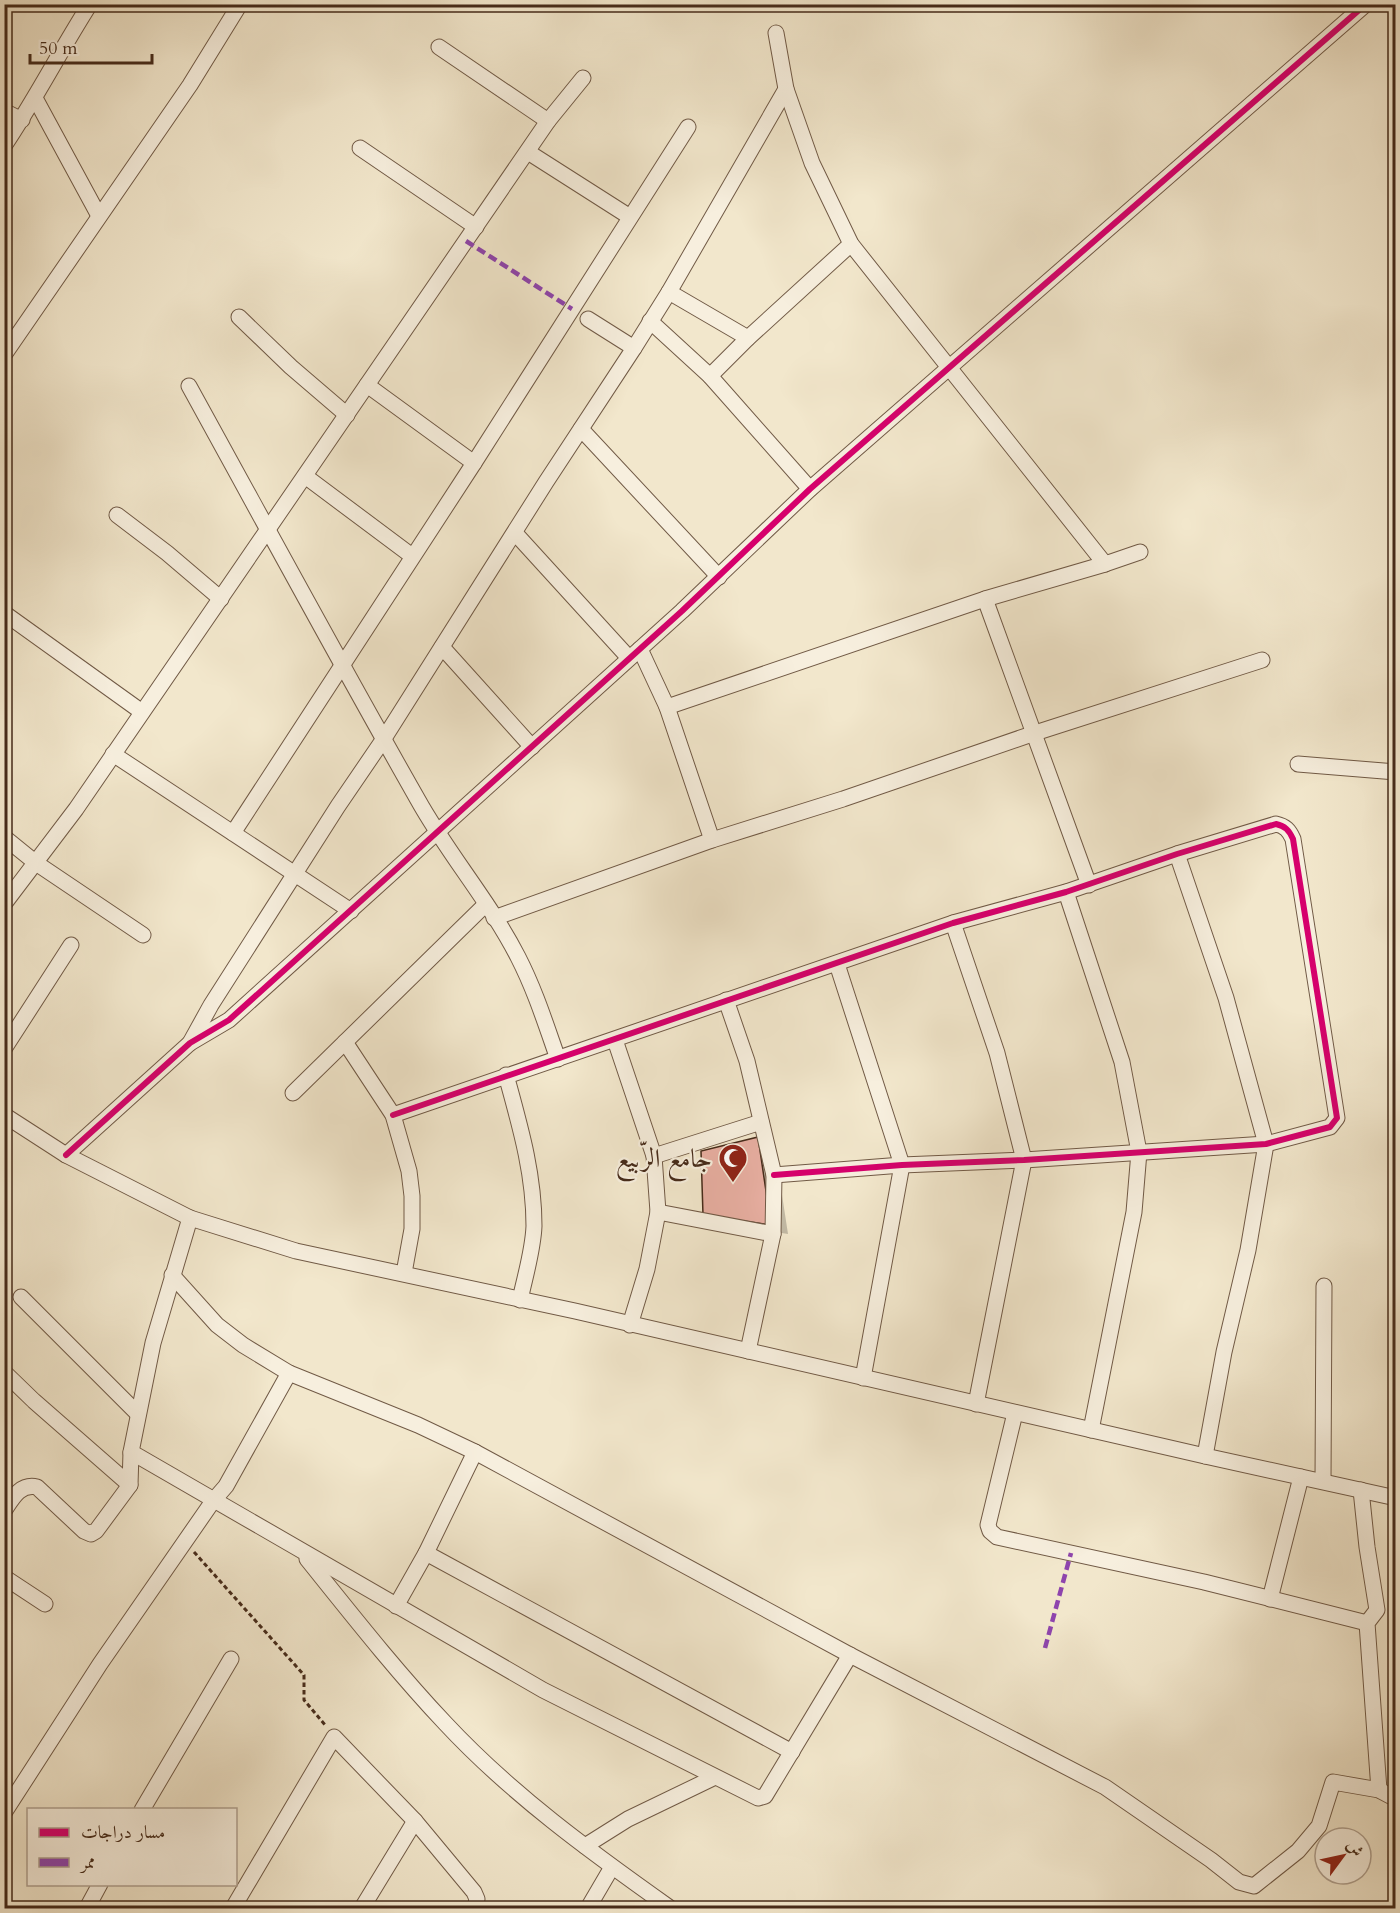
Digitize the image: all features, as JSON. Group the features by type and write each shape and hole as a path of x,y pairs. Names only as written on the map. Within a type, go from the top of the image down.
{"street":[{"path":"4,146 22,120 90,4"},
{"path":"4,355 190,85 240,4"},
{"path":"66,1155 190,1043 229,1020 719,577 810,489 1366,4"},
{"path":"776,33 786,89 812,163 851,244 1105,564"},
{"path":"438,47 548,121"},
{"path":"4,904 36,863 221,599 548,121 583,78"},
{"path":"190,1043 211,1005 338,806 384,740 669,292 786,89"},
{"path":"35,98 99,216"},
{"path":"4,111 22,120"},
{"path":"233,832 474,463 688,127"},
{"path":"360,148 476,227"},
{"path":"528,152 630,217"},
{"path":"710,376 851,244"},
{"path":"669,292 748,338"},
{"path":"239,317 291,367 347,415"},
{"path":"588,319 634,348"},
{"path":"650,321 710,376 810,489"},
{"path":"189,386 436,833 518,956 531,984 558,1059"},
{"path":"367,386 474,463"},
{"path":"581,429 719,577"},
{"path":"305,476 412,556"},
{"path":"117,515 167,553 221,599"},
{"path":"514,533 634,653 667,707 712,840"},
{"path":"667,707 985,599 1140,552"},
{"path":"985,599 1089,885"},
{"path":"4,613 142,712"},
{"path":"442,647 532,747"},
{"path":"293,1093 345,1042 490,911 843,799 1035,733 1262,660"},
{"path":"113,754 351,911"},
{"path":"1298,764 1395,771"},
{"path":"393,1115 952,923 1089,885 1177,854 1276,824 1289,831 1293,839 1336,1118 1330,1127 1266,1144 1024,1160 902,1164 774,1175"},
{"path":"4,837 36,863 143,935"},
{"path":"1177,854 1226,998 1266,1144 1248,1250 1224,1352 1205,1456"},
{"path":"1066,892 1122,1062 1139,1152 1134,1212 1091,1430"},
{"path":"952,923 997,1053 1024,1160 976,1404"},
{"path":"4,1049 71,945"},
{"path":"837,964 902,1164 863,1378"},
{"path":"726,1000 747,1061 774,1175 773,1234 748,1351"},
{"path":"615,1040 654,1156 658,1212 647,1269 630,1325"},
{"path":"345,1042 393,1115 409,1171 412,1229 404,1273"},
{"path":"506,1075 528,1159 534,1227 520,1300"},
{"path":"4,1115 66,1155 190,1218 297,1251 404,1273 1395,1498"},
{"path":"654,1156 761,1122"},
{"path":"658,1212 773,1234"},
{"path":"4,1511 15,1495 30,1485 36,1487 84,1531 91,1534 96,1531 130,1485 131,1452 153,1343 190,1218"},
{"path":"172,1275 217,1325 243,1345 288,1373 418,1425 475,1452 850,1655 1105,1787 1239,1882 1254,1886 1298,1851 1319,1826 1333,1782 1379,1790 1395,1798"},
{"path":"1323,1481 1324,1286"},
{"path":"21,1297 138,1414"},
{"path":"4,1372 130,1485"},
{"path":"4,1813 100,1664 213,1501 226,1486 288,1373"},
{"path":"1015,1413 988,1525 994,1536 1367,1623"},
{"path":"131,1452 543,1690 758,1798 762,1797 792,1752 850,1655"},
{"path":"396,1605 426,1553 475,1452"},
{"path":"1270,1599 1301,1476"},
{"path":"1360,1490 1377,1610 1367,1623 1379,1790"},
{"path":"302,1552 382,1653 446,1725 518,1793 612,1867 670,1908"},
{"path":"426,1553 792,1752"},
{"path":"4,1577 45,1604"},
{"path":"143,1808 231,1659"},
{"path":"233,1908 334,1737 416,1821 474,1892 477,1899 475,1908"},
{"path":"585,1846 628,1819 716,1777"},
{"path":"363,1908 416,1821"},
{"path":"588,1908 612,1867"},
{"path":"87,1908 99,1886"}],"path":[{"path":"185,1542 304,1676 304,1700 334,1737"}],"building":[{"name":"جامع الرّبيع","path":"758,1137 771,1225 703,1215 701,1151"}],"marked path":[{"path":"466,241 572,309"},
{"path":"1045,1648 1071,1553"}],"cycle path":[{"path":"66,1155 190,1043 229,1020 682,611 810,489 1366,4"},
{"path":"393,1115 953,923 1066,892 1177,854 1276,824 1284,827 1290,833 1293,839 1337,1118 1330,1127 1266,1144 1024,1160 902,1165 774,1175"}],"place":[{"name":"جامع الرّبيع","path":"733,1184"}]}
